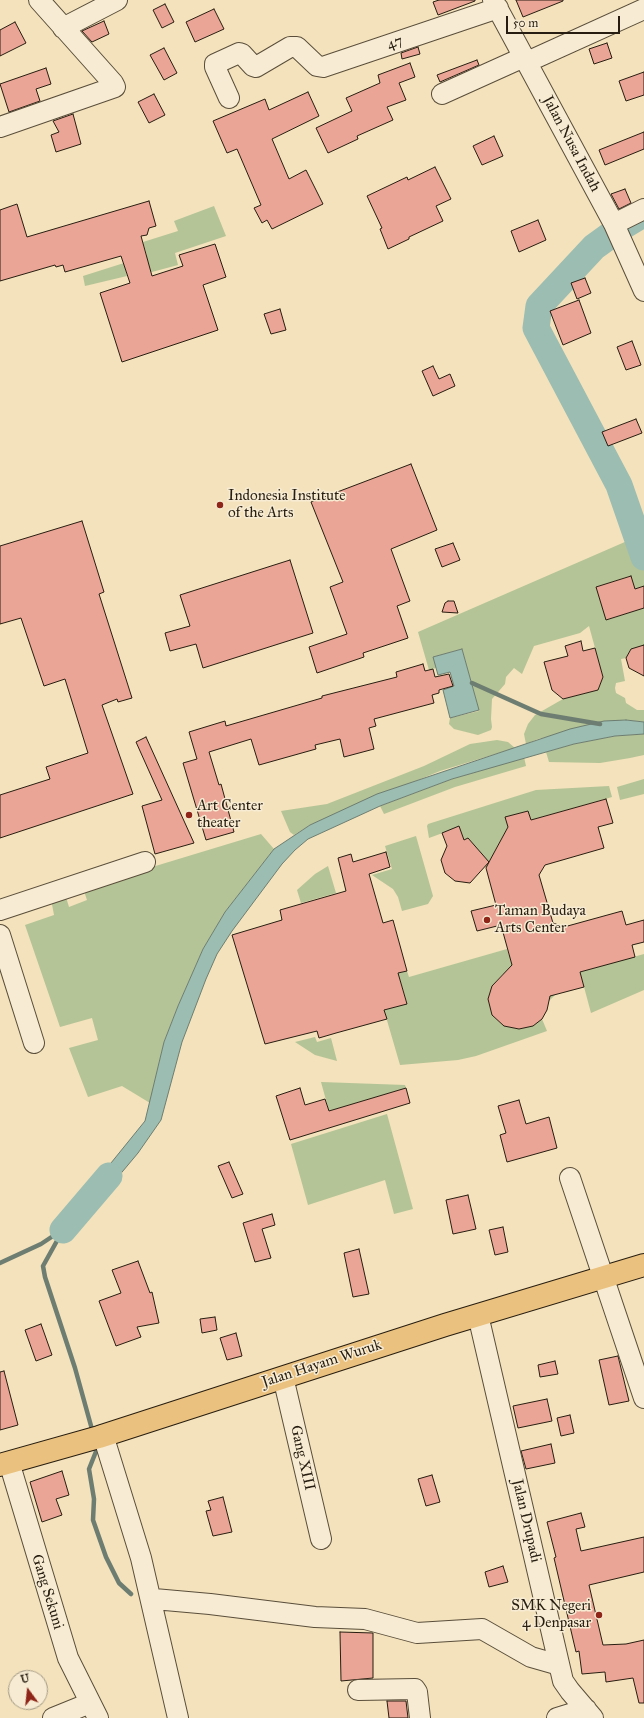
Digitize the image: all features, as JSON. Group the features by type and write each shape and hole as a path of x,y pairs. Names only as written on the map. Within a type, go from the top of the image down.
{"main road":[{"name":"Jalan Hayam Wuruk","path":"4,1464 94,1439 478,1315 644,1265"}],"street":[{"path":"0,127 115,87 39,0"},
{"path":"63,28 117,0"},
{"name":"47","path":"229,98 215,68 217,63 240,53 253,66 256,67 290,48 297,47 317,66 324,67 496,4"},
{"name":"Jalan Nusa Indah","path":"496,4 617,230 644,291"},
{"path":"442,94 644,9"},
{"path":"617,230 644,209"},
{"path":"0,910 145,862"},
{"path":"0,936 34,1043"},
{"path":"570,1178 605,1276 644,1398"},
{"name":"Jalan Drupadi","path":"478,1315 561,1672 570,1691 590,1714"},
{"name":"Gang XIII","path":"283,1377 321,1539"},
{"path":"94,1439 152,1601 178,1718"},
{"name":"Gang Sekuni","path":"4,1464 68,1658 94,1711"},
{"path":"152,1601 210,1604 315,1617 365,1619 417,1633 482,1629 561,1672"},
{"path":"358,1690 415,1689 417,1692 420,1718"},
{"path":"53,1718 94,1711"},
{"path":"557,1718 590,1714"}],"green space":[{"path":"214,206 226,236 175,253 178,265 137,276 133,260 147,256 143,242 178,231 174,221"},
{"path":"124,263 127,276 85,286 83,276"},
{"path":"634,538 644,569 644,586 635,589 630,576 596,587 607,620 644,608 644,647 642,646 631,649 626,658 621,659 625,681 616,683 615,688 616,693 625,698 626,703 637,710 644,710 644,722 626,720 538,739 526,744 524,734 528,724 535,715 563,699 598,690 603,677 589,626 580,633 534,646 522,674 514,668 506,677 505,684 492,699 491,730 478,735 454,729 449,724 450,718 479,711 462,649 434,657 436,668 429,670 418,632"},
{"path":"644,734 644,755 630,758 600,763 549,762 546,752 574,744 615,736"},
{"path":"497,740 508,742 515,748 440,771 310,825 294,835 290,832 281,811 327,804 424,766 470,744"},
{"path":"524,757 526,766 455,787 384,814 380,806 452,779"},
{"path":"644,779 644,794 620,800 617,787"},
{"path":"609,786 612,797 531,820 528,811 506,817 508,827 486,868 468,838 464,840 459,827 429,838 428,824 536,790"},
{"path":"261,834 274,849 225,912 203,949 164,1042 150,1103 122,1086 88,1097 69,1048 98,1040 92,1018 60,1027 25,925 54,915 51,899 65,894 69,907 87,900 83,888"},
{"path":"416,836 433,896 428,904 402,911 398,897 393,889 372,875 392,869 385,846"},
{"path":"328,866 336,893 301,903 297,890 315,874"},
{"path":"507,949 509,955 552,979 556,994 549,1001 503,974 492,986 488,999 492,1015 504,1026 519,1029 533,1026 542,1019 547,1031 476,1056 458,1060 400,1065 384,1010 407,1003 398,973 407,971 409,977"},
{"path":"644,954 644,990 591,1013 580,972"},
{"path":"315,1037 317,1042 331,1038 337,1061 315,1055 295,1042"},
{"path":"321,1082 405,1085 406,1088 329,1111"},
{"path":"387,1114 413,1209 394,1214 385,1180 308,1205 291,1144"}],"water":[{"path":"641,536 644,543 644,569 634,538"},
{"path":"462,649 479,710 450,718 443,690 454,686 450,672 438,675 433,657"},
{"path":"626,720 644,722 644,734 615,736 574,744 452,779 380,806 308,839 295,850 282,864 232,931 217,954 182,1042 161,1120 138,1153 92,1208 81,1200 145,1121 164,1042 203,949 225,912 274,849 310,825 377,794 570,729 604,721"}],"building":[{"path":"439,0 475,1 438,15 433,2"},
{"path":"516,0 563,0 563,1 523,17"},
{"path":"165,4 174,22 162,28 153,10"},
{"path":"214,9 224,29 195,42 186,22"},
{"path":"104,21 109,34 92,42 82,31"},
{"path":"15,22 26,43 0,56 0,30"},
{"path":"607,43 612,58 594,64 589,49"},
{"path":"418,47 420,54 402,59 401,53"},
{"path":"164,48 177,73 164,80 150,55"},
{"path":"477,60 479,65 440,82 437,75"},
{"path":"410,63 415,77 399,83 406,100 387,107 393,120 357,136 358,139 328,153 316,128 352,111 346,98 380,83 378,75"},
{"path":"46,68 51,84 36,89 40,101 9,112 0,84"},
{"path":"644,72 644,95 626,101 619,81"},
{"path":"308,92 319,116 272,139 289,179 306,170 323,204 272,229 267,220 262,223 254,208 261,205 237,149 227,153 213,121 265,99 269,110"},
{"path":"154,94 165,115 149,123 138,102"},
{"path":"73,114 81,144 56,152 51,135 59,132 53,121"},
{"path":"644,132 644,149 605,165 599,150"},
{"path":"494,136 503,156 482,165 473,146"},
{"path":"435,167 451,199 436,206 443,221 388,249 380,229 382,228 367,196 407,177 408,180"},
{"path":"625,189 631,203 619,209 611,194"},
{"path":"149,201 156,226 149,228 147,235 141,236 152,276 183,266 179,255 215,244 226,277 203,285 218,330 122,362 100,293 130,283 121,256 65,272 63,265 56,267 55,265 0,281 0,210 17,204 27,237"},
{"path":"538,220 546,240 519,252 511,231"},
{"path":"585,278 591,293 577,299 571,283"},
{"path":"579,300 591,333 563,345 550,311"},
{"path":"280,309 286,330 271,334 264,314"},
{"path":"632,341 641,365 626,370 617,347"},
{"path":"433,366 439,379 450,374 455,386 433,396 422,371"},
{"path":"636,419 642,433 608,446 602,432"},
{"path":"411,464 437,530 391,549 410,601 397,606 408,638 363,653 364,657 317,673 309,647 347,634 330,587 343,582 311,502"},
{"path":"82,521 104,592 99,594 132,698 118,702 117,699 102,705 133,794 0,838 0,795 50,779 46,767 88,753 65,679 44,686 21,618 0,624 0,546"},
{"path":"453,543 460,560 442,567 435,549"},
{"path":"290,560 313,633 203,668 196,644 170,651 165,633 190,626 180,595"},
{"path":"631,576 635,589 644,586 644,608 606,620 596,587"},
{"path":"448,601 454,601 458,613 442,612 445,603"},
{"path":"581,641 583,651 595,648 603,677 598,690 563,699 552,690 544,662 568,656 565,646"},
{"path":"644,645 644,676 629,668 626,658 631,649"},
{"path":"423,664 425,671 433,669 435,677 449,674 453,686 439,690 439,693 432,695 434,703 374,719 376,726 369,728 374,749 344,757 340,739 315,745 316,749 259,765 251,739 209,752 219,785 221,784 234,832 206,840 183,763 197,759 189,732 225,721 226,726 322,698 322,696 397,677 396,672"},
{"path":"146,737 194,843 155,854 142,806 162,800 136,742"},
{"path":"606,799 613,823 598,827 604,848 545,865 539,875 553,923 564,927 622,911 626,925 644,920 644,942 632,945 635,957 580,972 584,987 550,996 547,1010 542,1019 533,1026 519,1029 504,1026 492,1015 488,999 492,986 512,965 501,925 477,931 471,911 496,905 486,868 508,827 505,817 528,811 531,820"},
{"path":"459,826 464,840 468,838 489,862 470,883 455,881 445,873 441,860 447,846 442,833"},
{"path":"386,852 390,867 369,874 383,923 393,920 407,971 398,973 407,1004 384,1010 387,1019 319,1038 317,1031 265,1044 232,935 282,920 280,910 346,891 338,858 351,854 353,862"},
{"path":"300,1088 305,1105 325,1099 329,1111 406,1088 410,1103 290,1140 276,1096"},
{"path":"519,1100 526,1124 549,1117 557,1148 507,1162 500,1135 506,1133 498,1106"},
{"path":"229,1162 243,1194 232,1198 218,1166"},
{"path":"468,1195 476,1229 453,1234 446,1200"},
{"path":"272,1214 275,1225 262,1229 271,1258 255,1262 243,1223"},
{"path":"503,1227 508,1252 495,1255 489,1230"},
{"path":"359,1249 369,1294 353,1297 344,1253"},
{"path":"138,1261 150,1293 152,1292 159,1323 137,1327 141,1337 116,1346 99,1301 121,1293 112,1270"},
{"path":"215,1317 217,1330 202,1333 200,1319"},
{"path":"41,1324 52,1355 36,1361 25,1330"},
{"path":"236,1333 242,1356 227,1360 220,1338"},
{"path":"618,1356 629,1401 609,1405 599,1360"},
{"path":"555,1361 558,1374 540,1377 538,1365"},
{"path":"4,1371 18,1425 0,1430 0,1372"},
{"path":"547,1399 552,1421 518,1428 513,1406"},
{"path":"570,1415 574,1433 561,1436 557,1418"},
{"path":"551,1444 555,1463 526,1469 521,1451"},
{"path":"62,1471 69,1495 56,1499 62,1515 42,1522 30,1482"},
{"path":"432,1475 440,1502 426,1506 418,1479"},
{"path":"223,1497 232,1532 213,1536 206,1511 211,1510 208,1501"},
{"path":"581,1513 585,1527 576,1529 581,1551 644,1537 644,1572 589,1585 603,1645 626,1644 644,1640 644,1703 639,1703 633,1678 606,1682 605,1672 582,1674 579,1651 576,1652 547,1522"},
{"path":"503,1566 508,1582 489,1587 485,1572"},
{"path":"340,1632 373,1633 373,1678 341,1681"},
{"path":"387,1701 406,1701 408,1718 389,1718"}],"waterway":[{"path":"640,216 623,226 594,247 539,306 536,328 619,485 644,557"},
{"path":"472,683 541,714 600,724"},
{"path":"63,1230 109,1176"},
{"path":"0,1263 41,1244 62,1230"},
{"path":"63,1230 43,1266 45,1277 75,1368 93,1433"},
{"path":"96,1444 97,1449 89,1469 94,1499 93,1520 106,1557 119,1583 131,1594"}],"place":[{"name":"Indonesia Institute of the Arts","path":"220,505"},
{"name":"Art Center theater","path":"189,815"},
{"name":"Taman Budaya Arts Center","path":"487,920"},
{"name":"SMK Negeri 4 Denpasar","path":"599,1615"}]}
